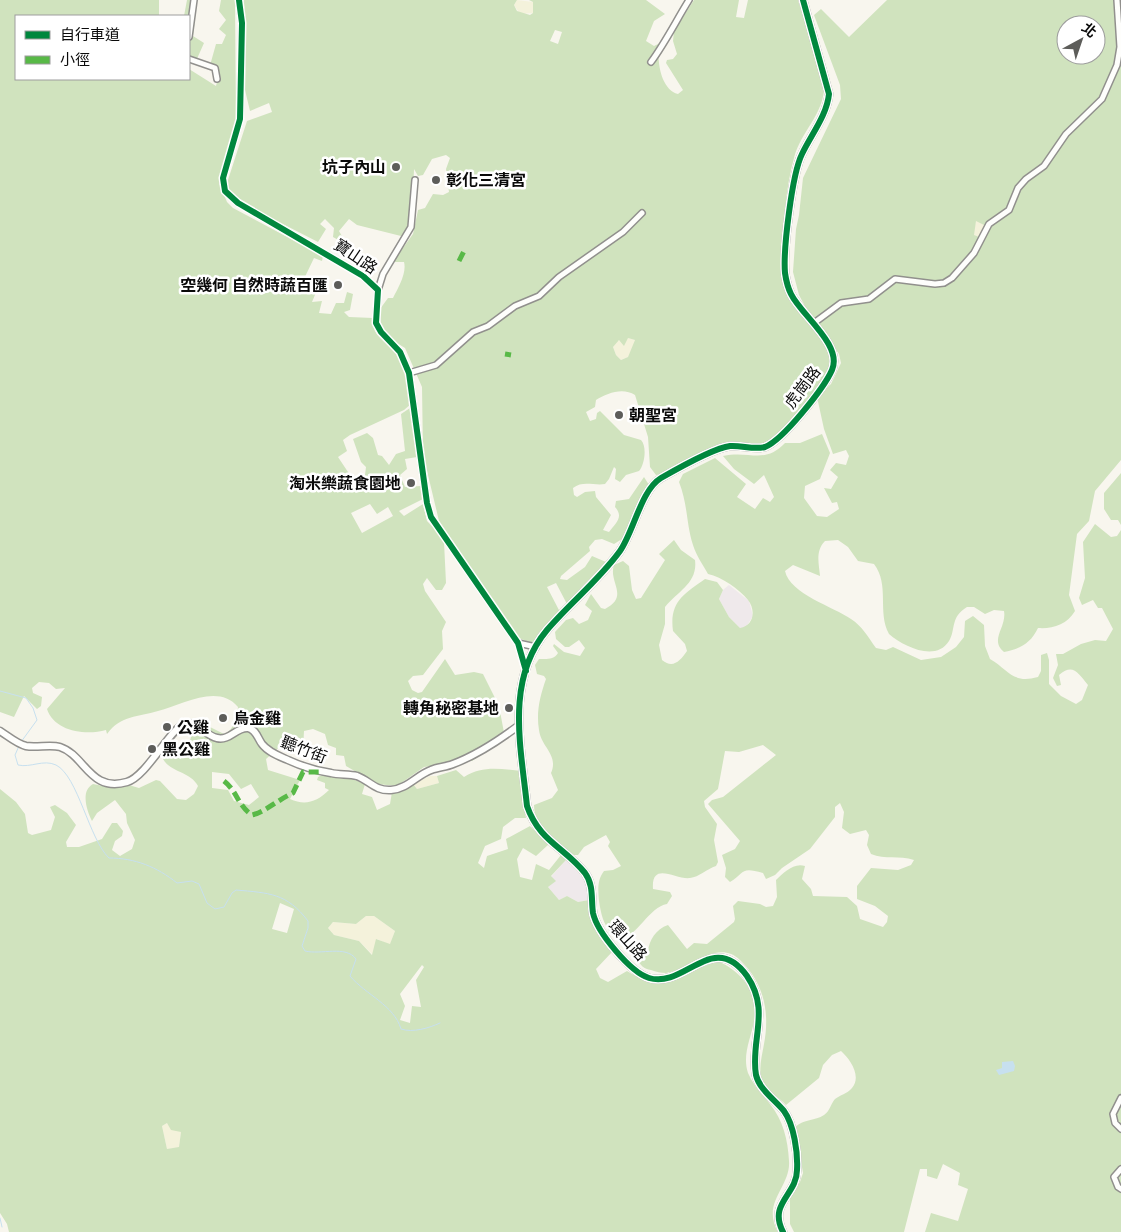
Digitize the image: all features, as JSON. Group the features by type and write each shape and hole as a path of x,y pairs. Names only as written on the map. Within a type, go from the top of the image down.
{"main road":[{"name":"虎崗路","path":"536,647 546,630 619,552 630,535 647,494 658,479 723,448 766,446 780,436 812,401 834,364 830,346 791,294 786,275 785,259 796,166 827,105 830,94 804,2"},
{"name":"環山路","path":"536,647 526,671 518,704 518,726 527,806 531,819 545,836 585,874 592,888 593,913 597,925 604,937 638,972 650,978 664,978 714,958 725,957 736,962 748,978 757,997 760,1013 756,1076 788,1118 798,1168 797,1176 780,1206 778,1216 783,1232"}],"street":[{"path":"190,30 194,0"},
{"name":"寶山路","path":"239,0 242,24 240,119 223,178 225,191 238,203 363,276 378,290 376,323 380,332 400,352 409,373 427,503 431,517 518,642 526,671"},
{"path":"651,62 663,46 670,29 689,0"},
{"path":"814,324 842,303 869,299 895,279 935,284 944,283 952,278 974,253 989,224 1009,210 1018,188 1026,179 1044,166 1066,134 1102,99 1116,65 1120,47 1117,0"},
{"path":"190,59 215,68 217,79"},
{"path":"378,290 383,274 411,228 415,180"},
{"path":"409,373 436,365 473,332 488,326 515,306 539,296 559,277 623,232 642,214"},
{"path":"518,642 536,647"},
{"name":"聽竹街","path":"0,731 26,746 60,747 68,751 99,780 118,783 127,782 137,776 178,727 184,724 188,723 201,728 214,738 223,739 242,728 249,728 253,730 262,745 289,761 330,773 355,776 378,790 393,790 412,782 430,770 470,757 518,726"},
{"path":"1121,1098 1113,1114 1115,1123 1121,1128"},
{"path":"1121,1169 1114,1177 1118,1187 1121,1189"}],"shaded area":[{"path":"517,0 533,2 533,13 520,14 514,5"},
{"path":"976,220 985,225 982,238 973,235"},
{"path":"628,338 635,340 634,345 628,357 621,360 616,355 613,347 617,341"},
{"path":"729,585 749,601 753,616 746,627 741,629 729,617 719,599 723,590"},
{"path":"430,776 437,776 439,783 417,789 413,784"},
{"path":"566,860 586,881 589,900 578,902 567,896 559,900 548,887 555,881 551,877"},
{"path":"366,916 374,916 395,931 390,945 377,939 373,955 359,941 334,935 328,928 333,922 356,924"},
{"path":"167,1123 181,1132 179,1148 167,1149 162,1126"}],"green space":[{"path":"0,0 159,0 159,15 15,15 15,80 190,80 190,70 216,86 219,74 209,69 216,44 222,44 226,35 219,29 226,20 219,11 221,0 235,0 236,126 219,183 227,202 233,208 323,256 322,261 314,258 302,283 317,290 312,302 322,301 319,313 331,314 336,303 344,303 347,292 353,294 350,310 344,312 349,317 373,318 373,325 379,337 403,361 408,376 411,404 404,410 343,440 347,451 338,457 352,478 365,475 366,467 361,462 353,439 367,433 373,438 378,455 382,456 389,465 396,454 405,451 401,414 410,408 417,457 405,459 407,469 400,475 405,487 421,486 423,499 399,511 404,516 423,504 427,521 439,533 444,542 446,583 442,590 436,590 427,578 423,584 425,591 446,622 442,631 443,649 423,675 413,676 408,681 412,690 418,693 422,692 445,659 455,675 474,672 483,674 499,706 505,738 472,761 466,756 454,763 424,767 397,786 377,784 346,766 344,756 336,755 336,748 328,745 325,734 313,729 304,731 303,749 285,742 266,759 268,770 300,780 290,799 301,802 311,802 329,790 325,788 325,783 317,780 318,777 330,773 347,777 365,784 362,794 372,797 377,810 390,804 392,792 413,784 417,789 439,783 437,776 456,770 464,777 485,769 522,771 520,784 526,818 515,818 503,827 501,839 485,846 478,863 484,868 487,856 508,849 506,839 530,826 549,844 536,856 523,848 517,859 520,877 532,880 536,864 549,870 561,855 566,860 551,876 556,881 548,887 559,900 567,896 578,902 589,900 592,922 613,951 596,969 600,978 608,982 627,971 640,978 662,981 673,979 718,961 734,971 747,985 754,1001 755,1011 746,1053 746,1066 755,1085 775,1110 784,1131 788,1153 789,1161 786,1179 778,1195 773,1212 778,1232 9,1232 7,1224 0,1213 0,789 16,802 25,814 28,833 32,835 51,830 55,817 50,807 55,805 67,813 76,825 66,842 67,847 79,847 102,839 112,823 117,823 123,831 122,836 115,841 112,850 120,856 132,849 135,840 127,823 126,814 115,800 97,813 92,821 86,801 89,787 93,784 103,786 115,781 139,788 156,780 160,781 177,799 186,800 194,794 198,786 190,777 166,764 163,759 164,755 182,749 191,738 188,729 190,725 204,724 224,734 230,730 234,723 238,707 230,700 210,696 124,720 107,734 106,730 80,732 63,727 56,722 47,709 65,688 56,689 49,683 39,682 32,688 33,693 42,697 41,706 37,709 24,696 14,717 0,712","holes":["370,504 377,514 388,507 393,516 362,533 351,513","212,772 229,774 241,789 251,784 259,797 249,805 234,801 228,790 212,788","280,903 294,909 287,933 272,929","366,916 374,916 395,931 390,944 376,939 372,955 359,941 334,935 328,928 333,922 356,924","422,965 424,967 416,980 421,1007 412,1006 410,1023 400,1020 405,1006 400,994","167,1123 171,1130 181,1132 179,1147 167,1149 162,1126"]},
{"path":"187,0 197,0 193,36 204,43 196,61 190,58 190,15 184,15"},
{"path":"244,0 517,0 514,5 517,11 530,15 533,13 533,2 529,0 646,0 665,14 654,21 646,41 654,46 660,43 659,64 663,80 672,91 678,94 683,90 666,63 667,60 673,59 677,54 673,41 674,31 694,0 739,0 736,17 744,18 748,0 798,0 824,81 824,92 818,112 797,148 794,158 786,199 780,269 783,283 795,307 828,348 831,358 829,371 816,391 776,439 761,446 731,443 669,473 656,475 650,467 648,437 635,395 620,391 605,395 596,400 595,407 586,412 590,421 596,419 597,413 600,411 624,435 641,440 645,451 644,460 639,471 626,475 620,482 615,479 616,469 614,467 605,484 581,484 573,488 574,495 577,497 585,492 595,491 596,497 611,515 603,530 609,532 619,517 615,507 616,501 629,499 644,477 649,485 622,539 614,544 602,539 595,540 589,547 590,551 561,576 560,579 567,580 585,567 592,556 606,562 603,569 568,606 556,583 547,587 561,614 533,644 519,638 439,521 423,454 422,387 405,348 392,340 381,328 380,309 388,298 393,298 402,280 404,271 404,262 395,262 395,259 413,234 418,210 425,208 433,194 443,195 449,192 446,169 450,158 446,155 432,159 423,175 418,176 414,169 412,221 406,234 401,236 357,225 349,219 339,231 343,238 340,241 333,237 334,228 325,219 320,224 326,229 318,242 238,201 228,190 228,180 247,121 272,112 269,103 250,111 245,90","holes":["555,30 562,32 558,44 550,41","628,338 635,340 628,357 621,360 616,355 613,347 619,340 624,346"]},
{"path":"887,0 1121,0 1121,460 1095,491 1089,521 1077,534 1069,595 1075,611 1063,623 1049,628 1038,628 1032,638 1024,644 1004,652 998,643 998,638 1004,611 994,610 985,614 974,607 967,607 958,615 951,637 943,647 936,651 920,650 903,644 889,634 884,617 883,590 879,572 874,564 858,561 848,547 838,540 825,541 820,549 818,558 820,576 793,565 785,571 795,587 855,622 876,648 886,650 893,647 921,660 941,657 956,647 964,637 965,621 973,616 984,625 985,646 990,659 1011,675 1022,679 1029,679 1038,677 1041,671 1041,655 1047,653 1049,660 1049,684 1061,696 1076,704 1082,700 1088,685 1075,671 1068,670 1059,675 1061,685 1057,686 1053,678 1058,665 1056,654 1063,654 1081,644 1095,640 1106,641 1113,629 1102,608 1098,608 1093,600 1082,605 1079,598 1085,578 1083,542 1095,524 1111,537 1117,536 1121,530 1121,1232 925,1232 931,1213 958,1221 968,1189 958,1185 960,1173 943,1164 937,1179 927,1176 927,1169 920,1169 904,1232 794,1232 790,1224 790,1195 800,1182 803,1173 795,1127 824,1115 835,1099 852,1088 856,1078 854,1068 841,1051 832,1055 823,1065 819,1078 786,1105 766,1088 762,1081 760,1067 766,1032 765,1009 760,988 755,978 740,960 731,954 722,952 703,957 675,971 666,973 646,969 637,959 648,952 650,943 657,932 668,925 687,949 694,943 707,944 734,922 733,906 738,901 760,904 766,907 773,906 777,897 776,880 789,869 801,865 805,866 802,879 811,889 813,896 847,897 857,906 860,919 883,927 887,922 888,916 875,906 857,899 857,886 871,868 898,870 911,865 914,860 871,854 867,845 869,835 866,830 850,834 842,828 844,812 840,803 835,807 835,817 810,849 775,875 766,879 763,873 746,870 730,882 725,877 726,868 722,855 735,849 740,841 708,804 712,800 723,797 776,755 763,745 739,752 725,751 718,789 704,801 705,807 717,824 714,840 718,862 716,866 690,878 665,873 656,875 653,880 653,889 670,892 672,896 667,904 659,907 632,933 618,938 606,926 599,901 598,885 602,874 604,871 613,870 621,866 608,846 610,842 606,835 584,847 578,855 574,855 542,828 535,813 534,805 552,798 558,790 551,773 553,761 540,736 538,723 539,704 546,679 544,676 537,674 535,665 539,659 550,659 558,653 553,646 554,644 564,652 580,656 585,648 579,640 569,647 565,647 556,639 555,632 566,620 573,618 579,624 588,620 592,611 585,605 591,594 601,608 605,609 612,604 617,594 613,571 614,565 623,561 629,566 632,590 636,599 641,598 665,560 659,554 674,540 681,550 695,560 695,568 690,581 665,607 665,624 659,645 662,660 666,663 676,663 687,651 685,644 673,631 672,621 676,606 685,594 705,579 717,582 723,590 719,599 729,617 740,628 745,627 751,621 753,613 748,600 730,584 708,574 696,552 679,482 683,474 715,458 746,484 737,497 755,509 763,498 770,502 774,497 764,475 754,484 734,469 723,456 763,455 777,450 785,443 800,443 822,434 830,453 820,479 805,486 804,498 817,516 827,517 839,509 837,502 832,503 824,488 831,489 838,477 830,470 836,463 846,465 849,456 846,450 833,454 824,429 817,397 831,384 841,363 839,354 807,310 799,295 793,272 796,229 803,178 841,99 840,85 814,15 821,9 849,37","holes":["976,221 984,225 982,238 974,235"]},
{"path":"1121,473 1121,525 1118,520 1111,520 1104,509 1104,493"}],"water":[{"path":"1013,1061 1014,1071 999,1075 996,1070 1002,1068 1002,1062"}],"waterway":[{"path":"0,691 26,698 33,708 37,720 21,742"},
{"path":"19,746 15,755 18,765 51,763 64,771 77,794 95,837 109,858 119,858 145,864 162,872 177,883 192,881 199,884 207,903 215,909 224,907 232,893 236,890 268,894 285,900 293,905 308,921 308,928 302,946 305,951 340,951 352,955 356,959 350,976 392,1013 401,1029 416,1030 440,1023"},
{"path":"0,1218 2,1227"}],"marked path":[{"path":"459,261 464,251"},
{"path":"505,354 511,355"},
{"path":"224,781 252,815 293,793 303,772 322,772"}],"cycle path":[{"path":"239,0 242,23 240,119 223,178 225,191 238,203 363,276 378,290 376,323 381,332 400,352 409,373 427,503 431,517 518,643 526,671"},
{"path":"783,1232 779,1222 779,1214 781,1206 796,1179 796,1148 793,1131 784,1111 764,1090 756,1075 755,1050 759,1013 754,989 747,976 735,963 722,958 711,959 675,976 662,979 649,978 641,974 615,950 596,921 593,913 591,888 585,873 538,828 527,806 519,715 525,670 534,649 547,630 603,572 620,551 630,533 643,501 654,484 685,465 723,448 730,446 761,448 773,442 802,413 821,389 832,370 834,360 832,351 819,330 791,294 785,273 787,231 798,164 825,110 829,94 803,0"}],"place":[{"name":"坑子內山","path":"396,167"},
{"name":"彰化三清宮","path":"436,180"},
{"name":"空幾何 自然時蔬百匯","path":"338,285"},
{"name":"朝聖宮","path":"619,415"},
{"name":"淘米樂蔬食園地","path":"411,483"},
{"name":"轉角秘密基地","path":"509,708"},
{"name":"烏金雞","path":"223,718"},
{"name":"公雞","path":"167,727"},
{"name":"黑公雞","path":"152,749"}]}
